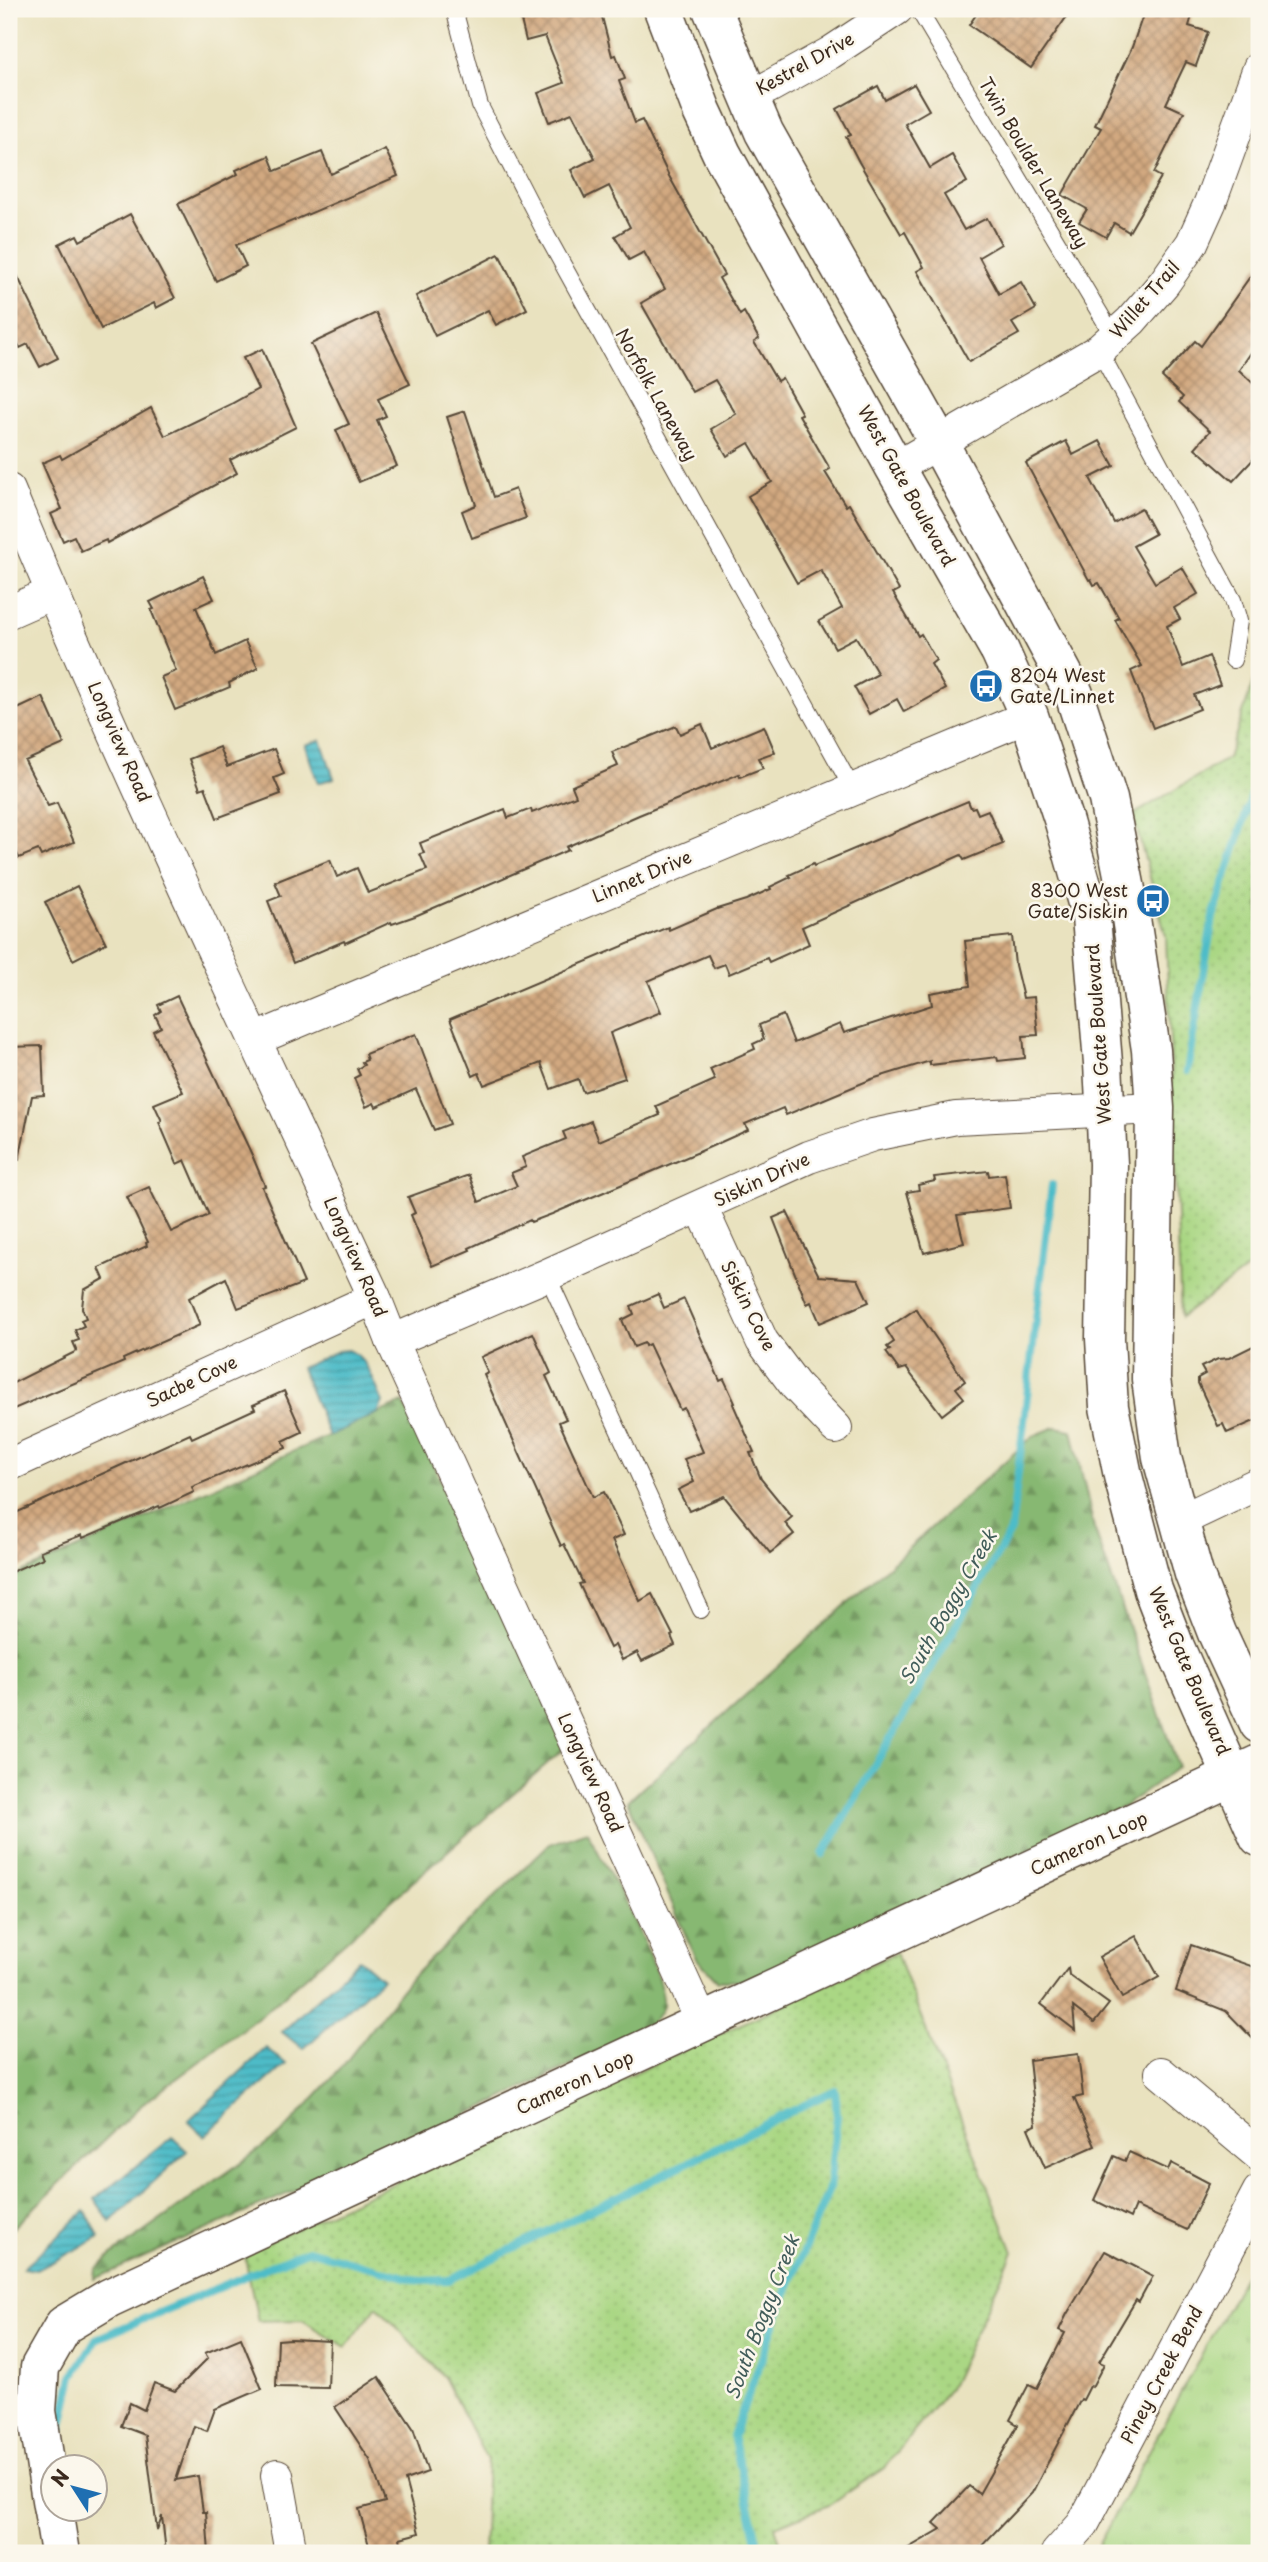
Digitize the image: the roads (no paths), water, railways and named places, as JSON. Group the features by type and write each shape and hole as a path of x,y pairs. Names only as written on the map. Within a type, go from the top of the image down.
{"main road":[{"name":"West Gate Boulevard","path":"663,9 702,111 722,154 895,468 1000,651 1029,716 1064,822 1091,917 1108,1164 1105,1339 1108,1407 1153,1590 1175,1647 1246,1770 1259,1837"},
{"path":"712,9 764,132 939,441 1074,694 1108,799 1129,905 1149,1037 1155,1108 1151,1379 1163,1458 1194,1574 1217,1633 1259,1724"},
{"name":"Cameron Loop","path":"44,2454 37,2411 40,2367 64,2325 109,2298 1246,1770"},
{"name":"Cameron Loop","path":"55,2524 60,2553"}],"street":[{"name":"Kestrel Drive","path":"747,95 767,88 830,53 897,9"},
{"name":"Willet Trail","path":"895,468 1106,344 1164,283 1192,243 1210,202 1259,68"},
{"name":"Longview Road","path":"9,490 52,593 703,2024"},
{"path":"9,612 52,593"},
{"name":"Linnet Drive","path":"256,1039 1029,716"},
{"name":"Siskin Drive","path":"392,1341 547,1275 809,1157 873,1135 956,1118 1155,1108"},
{"name":"Siskin Cove","path":"701,1207 762,1341 795,1385 836,1428"},
{"name":"Sacbe Cove","path":"9,1465 375,1298"},
{"path":"1179,1521 1259,1483"},
{"path":"1161,2073 1259,2155"},
{"name":"Piney Creek Bend","path":"1058,2553 1083,2524 1259,2191"},
{"path":"277,2475 291,2553"}],"lane":[{"name":"Norfolk Laneway","path":"454,9 480,106 486,118 547,236 852,788"},
{"name":"Twin Boulder Laneway","path":"918,9 1106,344 1233,600 1239,621 1233,660"},
{"path":"547,1275 702,1610"}],"water":[{"path":"321,740 334,778 318,783 305,745"},
{"path":"348,1350 361,1359 383,1402 378,1413 329,1436 301,1368 338,1351"},
{"path":"359,1959 382,1979 303,2049 282,2032"},
{"path":"266,2048 286,2064 204,2136 188,2121"},
{"path":"172,2137 187,2151 110,2222 95,2199"},
{"path":"85,2211 100,2237 37,2270 23,2268"}],"waterway":[{"name":"South Boggy Creek","path":"1187,1071 1213,917 1259,773"},
{"name":"South Boggy Creek","path":"823,1854 1011,1531 1052,1185"},
{"path":"61,2429 73,2376 96,2339 308,2250 420,2281 449,2280 835,2090 837,2116 829,2189 782,2303 733,2436 760,2553"}],"place":[{"name":"8204 West Gate/Linnet","path":"986,686"},
{"name":"8300 West Gate/Siskin","path":"1153,901"}]}
